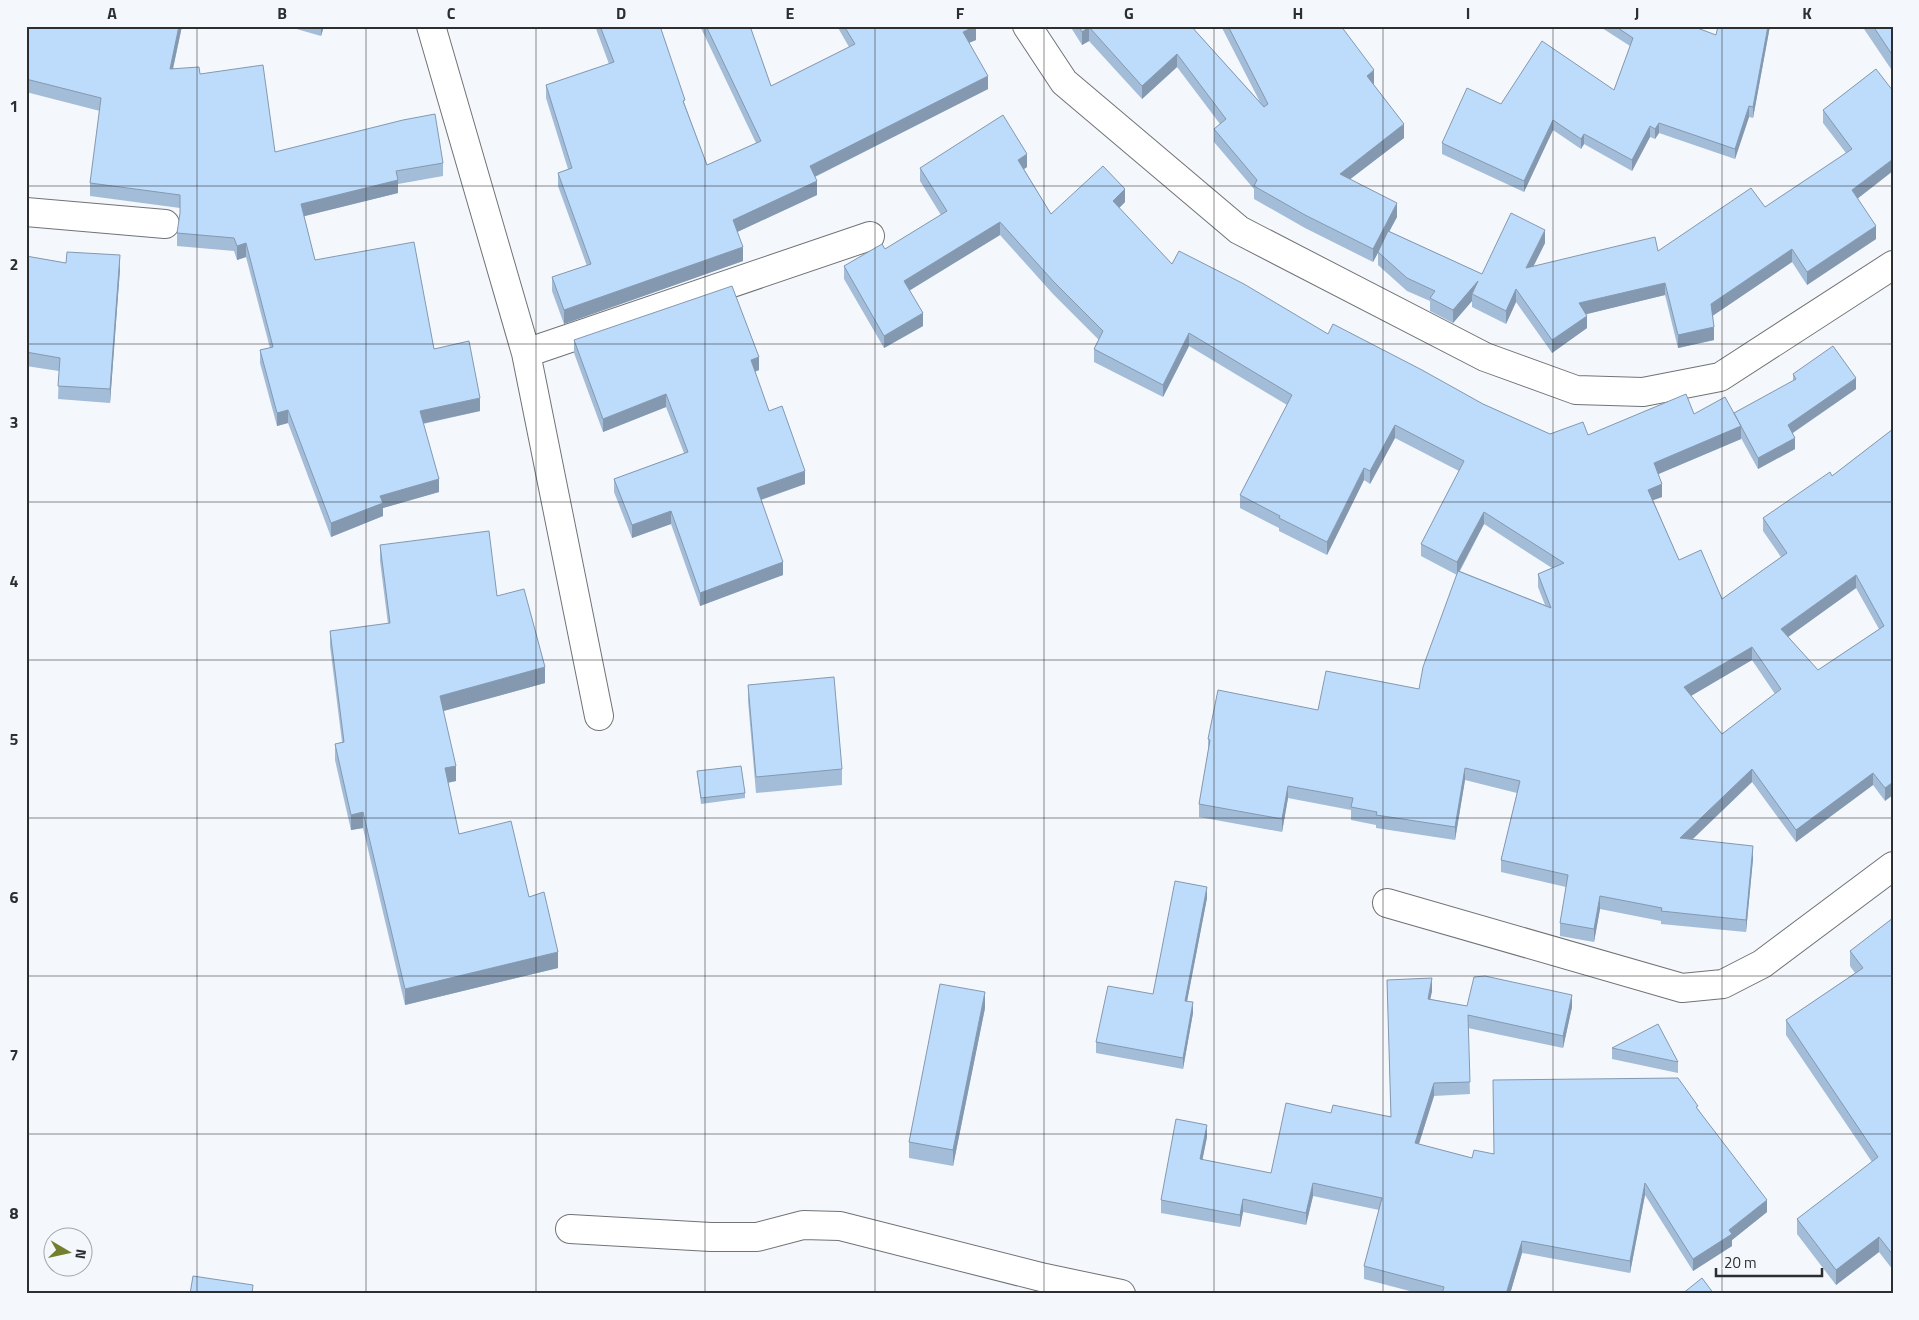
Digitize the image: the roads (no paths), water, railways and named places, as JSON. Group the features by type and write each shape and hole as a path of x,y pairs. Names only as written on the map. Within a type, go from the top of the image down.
{"street":[{"path":"432,26 526,353 599,716"},
{"path":"1027,26 1064,82 1239,230 1485,357 1576,390 1643,392 1720,377 1893,266"},
{"path":"26,212 165,224"},
{"path":"526,353 870,236"},
{"path":"1387,903 1682,988 1723,984 1762,964 1893,866"},
{"path":"570,1229 710,1237 758,1237 803,1225 840,1226 1045,1278 1121,1294"}]}
